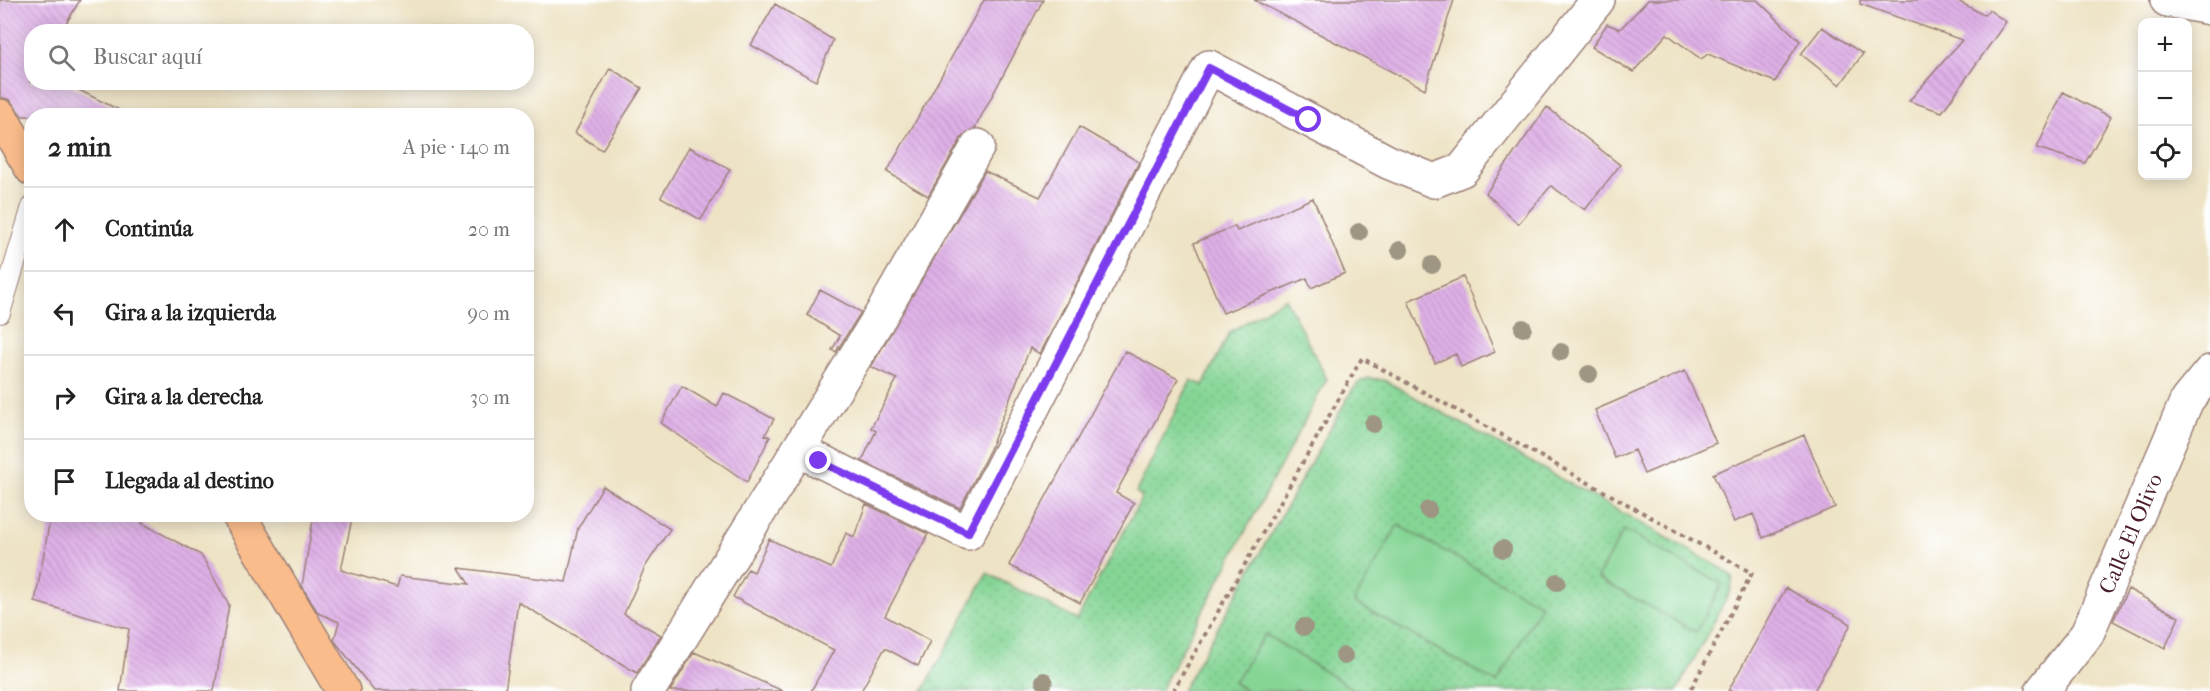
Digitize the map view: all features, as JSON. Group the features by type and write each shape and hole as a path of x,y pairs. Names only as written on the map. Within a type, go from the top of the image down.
{"main road":[{"path":"0,116 24,155"},
{"path":"243,522 343,691"}],"street":[{"path":"798,450 968,533 1209,68 1388,162 1434,181 1462,170 1598,0"},
{"path":"2167,0 2210,8"},
{"path":"648,691 884,310 978,146"},
{"name":"Calle El Olivo","path":"2042,691 2087,634 2187,400 2210,372"}],"lane":[{"path":"0,313 24,234"}],"path":[{"path":"1173,691 1362,358 1752,573 1690,691"}],"green space":[{"path":"1285,298 1327,379 1160,691 923,691 987,573 1077,620 1142,497 1136,492 1191,380 1203,385 1230,332"},
{"path":"1369,378 1384,380 1725,570 1733,578 1730,592 1677,691 1182,691 1351,392 1359,382"},
{"path":"1398,525 1541,605 1497,683 1354,602"},
{"path":"1624,530 1722,584 1696,632 1597,578"},
{"path":"1265,634 1356,691 1247,691 1234,683"}],"building":[{"path":"0,0 80,0 66,24 24,24 24,90 79,90 115,108 24,108 24,116 22,116 10,100 0,97"},
{"path":"984,0 1043,0 975,128 962,137 928,196 887,172"},
{"path":"1254,0 1454,0 1425,89"},
{"path":"1648,0 1757,0 1800,41 1775,82 1708,54 1701,59 1667,34 1633,72 1592,47 1607,24 1620,29"},
{"path":"1860,0 1956,0 1984,15 1989,10 2006,22 1942,112 1909,101 1962,40 1860,4"},
{"path":"775,4 833,40 816,81 751,45"},
{"path":"1822,27 1863,54 1840,85 1801,54"},
{"path":"610,68 642,88 602,150 575,133"},
{"path":"2063,92 2111,117 2085,163 2037,148"},
{"path":"1547,107 1620,165 1585,210 1551,186 1518,224 1486,193"},
{"path":"1079,127 1139,162 1040,354 1030,348 990,449 960,508 862,461 876,431 871,428 897,379 871,367 985,171 1040,197"},
{"path":"689,147 730,169 701,220 661,197"},
{"path":"1313,198 1345,273 1311,288 1307,278 1223,313 1194,243 1235,226 1237,231"},
{"path":"1463,277 1495,352 1461,367 1456,354 1435,363 1408,301"},
{"path":"820,290 861,312 836,352 832,350 840,336 807,315"},
{"path":"1125,351 1178,379 1116,493 1134,503 1080,603 1009,565"},
{"path":"1685,371 1716,443 1644,474 1634,450 1615,458 1595,410"},
{"path":"682,386 717,407 724,393 774,419 765,435 770,437 747,482 661,423"},
{"path":"1804,435 1835,507 1763,538 1753,514 1734,522 1713,474"},
{"path":"603,486 670,529 645,567 624,614 661,635 637,673 518,602 505,691 374,691 334,640 339,622 318,613 302,586 313,522 351,522 341,570 397,587 400,576 469,584 459,568 566,582 578,528"},
{"path":"866,504 928,534 885,616 930,641 918,666 885,648 861,691 811,691 834,650 733,597 748,569 754,572 769,539 831,568 846,533 854,537"},
{"path":"50,522 142,522 201,555 229,605 214,691 120,691 129,629 35,602"},
{"path":"1786,588 1851,624 1814,691 1728,691"},
{"path":"2128,589 2179,617 2165,648 2113,621"},
{"path":"694,652 783,691 670,691"}],"route":[{"path":"819,461 968,533 1209,68 1309,120"}]}
